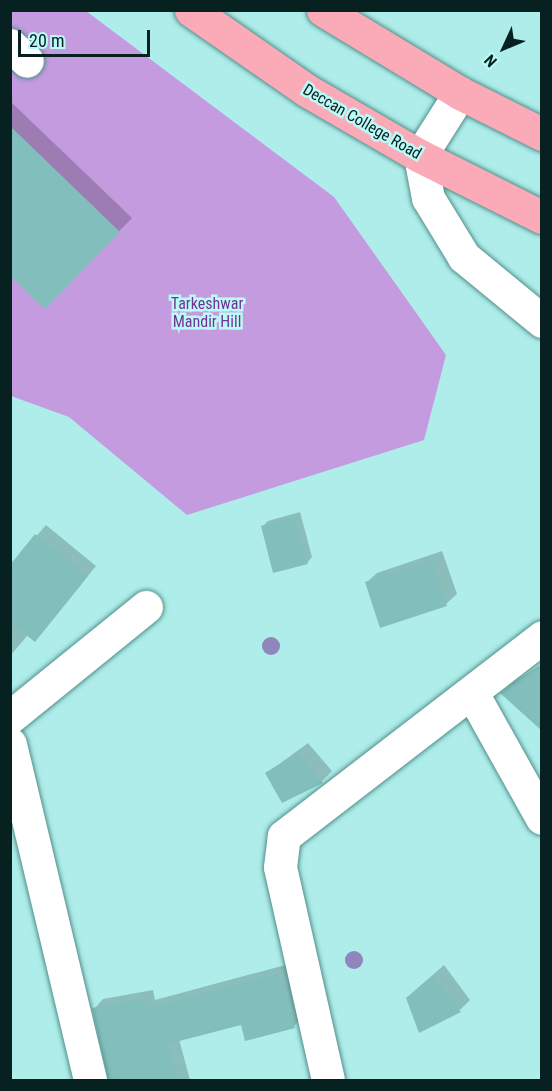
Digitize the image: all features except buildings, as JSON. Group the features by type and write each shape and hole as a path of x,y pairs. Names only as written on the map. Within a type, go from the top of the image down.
{"main road":[{"name":"Deccan College Road","path":"191,10 306,90 420,156 542,218"},
{"path":"323,10 459,93 542,134"}],"street":[{"path":"459,93 420,156 428,198 464,257 542,321"},
{"path":"10,717 146,607"},
{"path":"328,1080 280,867 284,836 542,637"},
{"path":"472,693 542,818"},
{"path":"10,744 90,1080"}],"green space":[{"name":"Tarkeshwar Mandir Hill","path":"11,11 86,11 334,197 446,355 424,440 187,515 69,417 11,396"}]}
